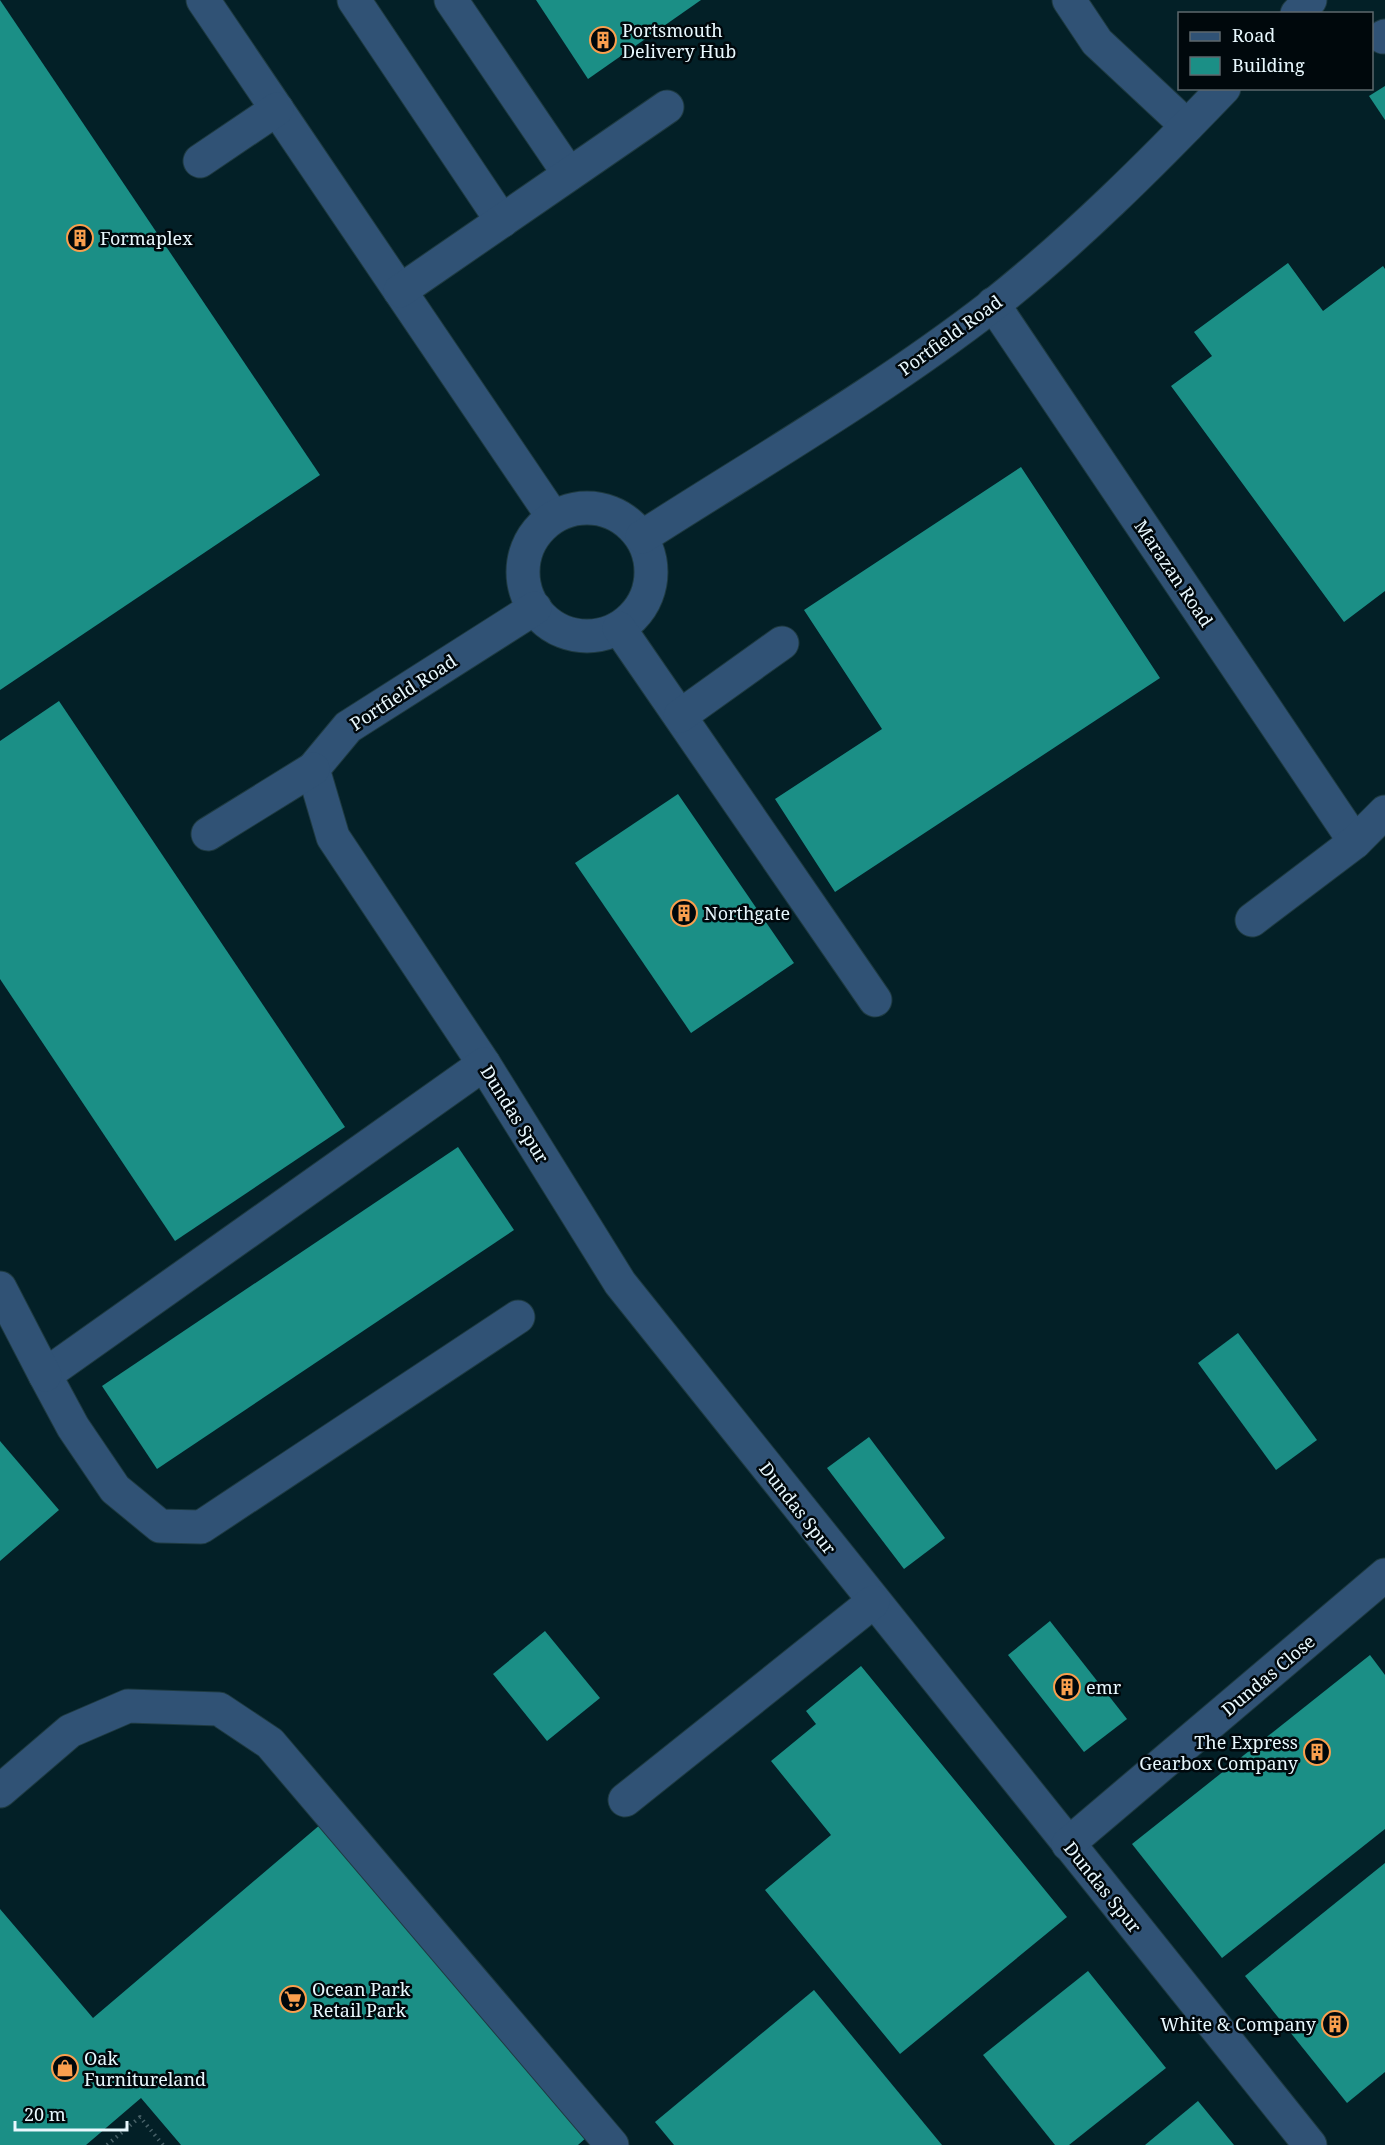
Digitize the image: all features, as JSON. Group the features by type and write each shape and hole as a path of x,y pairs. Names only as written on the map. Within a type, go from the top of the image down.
{"street":[{"path":"203,0 553,517"},
{"path":"354,0 502,221"},
{"path":"451,0 569,174"},
{"path":"1069,0 1097,42 1187,126"},
{"path":"1299,12 1310,0"},
{"name":"Portfield Road","path":"642,537 924,356 993,304 1066,243 1222,90"},
{"path":"400,291 667,107"},
{"path":"200,161 277,109"},
{"name":"Marazan Road","path":"993,304 1355,842"},
{"path":"574,508 596,508 618,515 642,537 651,558 651,580 645,602 631,620 619,628 598,636 576,635 555,627 535,609 525,588 523,566 529,544 542,526 553,517 574,508"},
{"name":"Portfield Road","path":"208,834 313,769 348,727 535,609"},
{"path":"619,628 875,1000"},
{"path":"686,725 782,643"},
{"name":"Dundas Spur","path":"313,769 333,837 484,1064 620,1283 873,1602 1310,2145"},
{"path":"1252,920 1355,842 1385,812"},
{"path":"45,1375 484,1064"},
{"path":"0,1288 73,1427 115,1489 160,1526 201,1527 518,1317"},
{"name":"Dundas Close","path":"1068,1844 1385,1575"},
{"path":"625,1800 873,1602"},
{"path":"0,1791 70,1731 128,1706 219,1709 270,1743 612,2145"}],"path":[{"path":"107,2145 140,2117 163,2145"}],"building":[{"name":"Formaplex","path":"0,0 320,475 0,690"},
{"name":"Portsmouth Delivery Hub","path":"536,0 701,0 588,79"},
{"path":"1385,86 1385,120 1369,96"},
{"path":"1288,263 1323,311 1383,266 1385,269 1385,591 1344,622 1171,386 1212,356 1194,332"},
{"path":"1021,467 1160,678 835,892 775,799 882,729 804,610"},
{"path":"59,701 345,1127 175,1241 0,979 0,741"},
{"name":"Northgate","path":"678,794 794,963 691,1033 575,863"},
{"path":"458,1147 514,1230 157,1469 102,1386"},
{"path":"1238,1333 1317,1440 1276,1470 1198,1363"},
{"path":"869,1437 945,1538 904,1569 827,1468"},
{"path":"0,1441 59,1510 0,1561"},
{"name":"emr","path":"1050,1621 1127,1719 1084,1752 1008,1655"},
{"path":"545,1631 600,1698 547,1741 493,1674"},
{"name":"The Express Gearbox Company","path":"1370,1655 1385,1675 1385,1829 1222,1958 1132,1844"},
{"path":"861,1666 1067,1917 900,2054 765,1890 831,1835 771,1761 816,1724 806,1711"},
{"name":"Ocean Park Retail Park","path":"321,1824 587,2137 578,2145 181,2145 141,2098 86,2145 0,2145 0,1909 93,2018"},
{"name":"White & Company","path":"1385,1863 1385,2072 1347,2103 1245,1976"},
{"path":"1088,1971 1166,2068 1069,2145 1055,2145 983,2055"},
{"path":"814,1990 942,2145 674,2145 655,2122"},
{"path":"1198,2101 1234,2145 1145,2145"}],"place":[{"name":"Portsmouth Delivery Hub","path":"603,40"},
{"name":"Formaplex","path":"80,238"},
{"name":"Northgate","path":"684,913"},
{"name":"emr","path":"1067,1687"},
{"name":"The Express Gearbox Company","path":"1317,1752"},
{"name":"Ocean Park Retail Park","path":"293,1999"},
{"name":"White & Company","path":"1335,2024"},
{"name":"Oak Furnitureland","path":"65,2068"}]}
